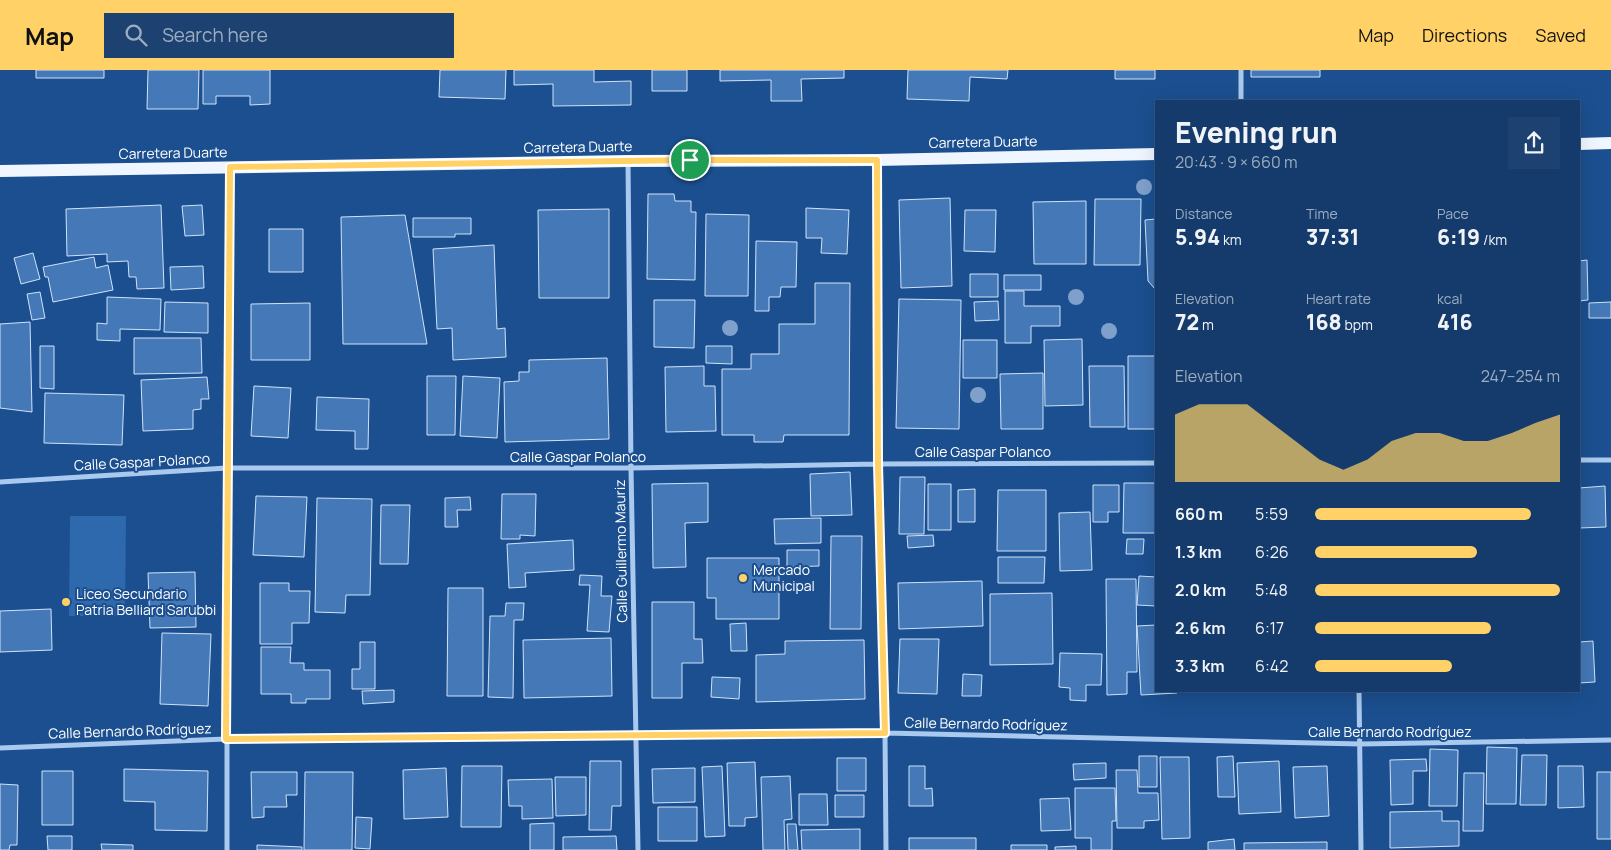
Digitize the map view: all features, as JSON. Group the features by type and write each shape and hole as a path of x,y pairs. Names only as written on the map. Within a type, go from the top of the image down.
{"main road":[{"path":"1580,144 1611,143"},
{"name":"Carretera Duarte","path":"0,171 628,161 877,160 1155,154"}],"street":[{"path":"1241,70 1241,100"},
{"path":"877,160 878,464 886,850"},
{"name":"Calle Guillermo Mauriz","path":"628,161 638,850"},
{"path":"227,850 227,468 230,167"},
{"path":"1580,460 1611,460"},
{"name":"Calle Gaspar Polanco","path":"0,482 227,468 631,468 878,464 1155,463"},
{"path":"1359,692 1361,850"},
{"name":"Calle Bernardo Rodríguez","path":"0,748 226,739 885,733 1361,744 1611,740"}],"shaded area":[{"path":"70,516 126,516 125,616 69,616"}],"building":[{"path":"36,70 104,70 104,78 36,78"},
{"path":"148,70 199,70 198,109 147,109"},
{"path":"203,70 270,70 270,104 250,105 250,96 216,96 216,104 203,104"},
{"path":"440,70 506,70 505,99 439,97"},
{"path":"514,70 594,70 594,82 631,81 631,105 553,106 553,84 514,85"},
{"path":"652,70 687,70 687,91 652,91"},
{"path":"720,70 844,70 844,78 801,79 802,101 771,101 771,80 720,81"},
{"path":"908,70 1008,70 1007,79 970,77 969,101 907,99"},
{"path":"1115,70 1155,70 1155,79 1115,79"},
{"path":"1251,70 1320,70 1320,77 1251,77"},
{"path":"648,194 674,194 675,201 691,201 691,212 696,212 695,280 647,279"},
{"path":"950,198 952,286 901,288 899,200"},
{"path":"1095,199 1141,199 1140,265 1094,265"},
{"path":"1086,201 1086,264 1034,264 1033,202"},
{"path":"161,205 164,288 137,289 136,277 129,277 128,261 107,262 107,254 67,256 66,209"},
{"path":"202,205 204,235 185,236 182,206"},
{"path":"806,208 849,210 847,254 821,253 822,238 806,238"},
{"path":"609,209 609,298 539,298 538,210"},
{"path":"965,210 996,210 995,252 964,251"},
{"path":"706,214 749,215 748,296 705,296"},
{"path":"405,215 427,344 343,344 341,217"},
{"path":"413,218 471,218 471,234 455,234 455,237 413,237"},
{"path":"1155,219 1155,289 1148,281 1145,220"},
{"path":"269,229 303,229 303,272 269,272"},
{"path":"756,241 797,242 796,287 781,287 780,297 769,297 769,311 755,311"},
{"path":"494,245 497,329 505,328 506,357 453,360 452,328 437,329 433,249"},
{"path":"33,253 40,279 21,284 14,258"},
{"path":"94,257 96,268 108,265 113,290 53,302 48,277 45,277 43,267"},
{"path":"1587,260 1588,300 1580,301 1580,261"},
{"path":"203,266 204,288 171,290 170,267"},
{"path":"970,274 998,274 998,297 970,297"},
{"path":"1004,275 1041,275 1041,290 1004,290"},
{"path":"815,283 850,283 849,435 784,435 783,442 754,442 754,435 722,435 722,369 751,369 751,354 779,354 779,324 815,324"},
{"path":"1005,291 1024,291 1024,306 1060,306 1060,326 1031,326 1031,343 1005,343"},
{"path":"40,292 45,318 32,320 27,294"},
{"path":"107,297 161,299 160,330 120,329 120,341 97,340 97,323 107,324"},
{"path":"899,299 961,300 959,429 896,428"},
{"path":"654,300 695,300 694,348 654,347"},
{"path":"998,301 999,320 975,321 974,302"},
{"path":"165,302 208,303 208,333 164,332"},
{"path":"1611,302 1611,318 1589,318 1589,303"},
{"path":"310,303 310,360 251,360 251,304"},
{"path":"30,322 32,412 0,408 0,324"},
{"path":"134,338 201,338 202,373 134,374"},
{"path":"1082,339 1083,405 1045,406 1044,340"},
{"path":"963,340 997,340 997,378 963,378"},
{"path":"40,346 54,346 54,389 40,388"},
{"path":"706,346 732,346 732,364 706,363"},
{"path":"1128,356 1155,356 1155,429 1128,429"},
{"path":"607,358 609,439 505,442 504,382 519,381 519,372 529,372 529,360"},
{"path":"704,366 704,386 715,386 716,431 666,432 665,367"},
{"path":"1089,366 1124,366 1125,427 1090,427"},
{"path":"1043,373 1043,429 1001,429 1000,374"},
{"path":"427,376 456,376 455,435 427,435"},
{"path":"463,376 500,378 497,438 460,436"},
{"path":"207,377 209,399 201,399 201,409 193,410 193,429 143,431 141,380"},
{"path":"254,386 291,388 288,438 251,436"},
{"path":"45,393 124,395 122,445 44,443"},
{"path":"317,397 369,399 368,449 355,449 355,431 316,430"},
{"path":"850,472 852,515 811,516 810,474"},
{"path":"900,477 925,477 924,534 899,534"},
{"path":"708,483 708,522 685,523 686,567 653,568 652,484"},
{"path":"1124,483 1155,483 1155,533 1123,533"},
{"path":"928,484 951,484 951,530 928,530"},
{"path":"1093,485 1119,485 1119,512 1108,512 1108,522 1093,522"},
{"path":"1605,486 1606,527 1580,528 1580,488"},
{"path":"975,489 975,522 958,522 958,490"},
{"path":"998,490 1046,490 1046,551 997,551"},
{"path":"502,494 536,494 535,536 520,535 520,539 501,539"},
{"path":"256,496 307,497 304,557 253,555"},
{"path":"470,497 471,510 457,510 458,527 445,527 445,498"},
{"path":"317,498 372,499 370,595 346,595 345,613 315,612"},
{"path":"381,505 410,505 408,564 380,564"},
{"path":"1090,512 1092,570 1060,571 1059,513"},
{"path":"821,518 821,543 775,544 774,519"},
{"path":"933,535 934,546 908,548 907,536"},
{"path":"831,536 862,536 861,629 830,629"},
{"path":"1127,539 1144,539 1143,554 1126,554"},
{"path":"573,540 574,570 525,573 526,587 509,588 507,544"},
{"path":"787,550 819,550 819,566 787,567"},
{"path":"998,557 1045,557 1044,583 998,583"},
{"name":"Mercado Municipal","path":"707,558 779,558 779,619 716,619 716,598 707,598"},
{"path":"195,572 196,627 150,628 148,573"},
{"path":"580,575 602,576 601,596 612,596 609,632 587,631 590,585 579,585"},
{"path":"1139,576 1155,577 1155,606 1137,605"},
{"path":"1106,579 1136,579 1137,672 1127,672 1127,694 1107,695"},
{"path":"982,581 983,626 899,629 898,583"},
{"path":"260,583 289,583 289,591 310,591 309,623 292,623 292,644 260,644"},
{"path":"448,588 483,588 483,696 447,696"},
{"path":"1052,593 1053,664 990,665 990,594"},
{"path":"652,602 694,602 694,639 702,639 703,663 682,663 682,698 652,698"},
{"path":"506,603 524,603 523,620 514,620 513,698 488,697 490,616 505,616"},
{"path":"51,609 52,650 0,652 0,611"},
{"path":"746,623 747,651 731,651 730,624"},
{"path":"1155,625 1155,692 1177,693 1141,695 1137,626"},
{"path":"162,633 211,634 208,706 160,704"},
{"path":"611,638 612,696 524,698 523,640"},
{"path":"900,639 939,639 937,694 898,693"},
{"path":"864,640 865,699 756,702 756,655 785,654 785,641"},
{"path":"1593,641 1595,682 1580,683 1580,642"},
{"path":"360,642 375,642 375,689 352,689 352,669 360,669"},
{"path":"261,647 291,647 290,663 304,663 304,670 330,670 330,699 306,699 306,703 291,703 291,694 261,694"},
{"path":"1060,653 1102,654 1101,685 1086,685 1086,701 1070,700 1070,688 1059,687"},
{"path":"963,674 982,675 981,696 962,696"},
{"path":"712,677 740,678 739,699 711,697"},
{"path":"394,690 394,702 363,704 362,691"},
{"path":"1487,747 1517,748 1516,804 1486,804"},
{"path":"1430,749 1458,750 1457,806 1429,806"},
{"path":"1522,755 1547,755 1546,805 1520,805"},
{"path":"1139,756 1157,756 1157,787 1139,787"},
{"path":"1233,756 1235,797 1218,797 1217,757"},
{"path":"1160,757 1189,757 1190,838 1162,839"},
{"path":"837,758 866,758 866,791 837,791"},
{"path":"1426,759 1427,771 1413,771 1413,804 1391,805 1390,760"},
{"path":"590,761 621,761 621,806 612,806 611,830 589,830"},
{"path":"1279,761 1281,812 1239,814 1237,763"},
{"path":"755,762 757,817 745,818 745,826 729,826 727,763"},
{"path":"1106,763 1106,778 1074,780 1073,764"},
{"path":"462,766 502,766 501,827 461,827"},
{"path":"722,766 725,836 705,837 702,767"},
{"path":"909,766 925,766 925,789 932,788 933,806 909,806"},
{"path":"1327,766 1329,816 1295,818 1293,767"},
{"path":"1558,766 1583,766 1584,807 1558,808"},
{"path":"446,768 448,817 404,819 403,770"},
{"path":"695,768 695,802 653,803 652,769"},
{"path":"124,769 208,771 207,831 155,830 155,802 124,801"},
{"path":"1116,770 1137,770 1138,793 1158,793 1159,820 1144,821 1144,828 1117,828"},
{"path":"42,771 73,771 73,825 42,825"},
{"path":"251,772 297,772 297,795 286,795 287,807 264,807 264,817 252,818"},
{"path":"305,772 353,772 352,850 304,850"},
{"path":"1597,772 1611,772 1611,839 1597,839"},
{"path":"1464,773 1484,773 1483,831 1463,831"},
{"path":"790,776 792,819 784,820 785,850 763,850 761,777"},
{"path":"555,777 586,777 586,815 556,816"},
{"path":"552,779 553,818 522,819 522,806 509,806 508,780"},
{"path":"0,784 18,785 17,845 10,845 9,850 0,850"},
{"path":"1075,788 1115,788 1116,821 1112,821 1112,850 1091,850 1091,838 1075,838"},
{"path":"799,794 827,794 828,825 799,825"},
{"path":"835,795 864,795 864,817 835,817"},
{"path":"1069,798 1071,830 1041,831 1040,799"},
{"path":"658,807 697,807 697,841 658,841"},
{"path":"1442,811 1442,821 1459,821 1459,846 1390,848 1390,812"},
{"path":"356,817 372,818 370,849 355,848"},
{"path":"554,823 554,850 530,850 530,824"},
{"path":"787,824 796,824 798,850 788,850"},
{"path":"860,829 860,850 802,850 801,830"},
{"path":"47,836 72,836 72,850 48,850"},
{"path":"616,836 617,850 563,850 563,837"},
{"path":"909,838 976,838 976,850 909,850"},
{"path":"1234,839 1235,850 1208,850 1208,842"},
{"path":"1327,842 1327,850 1244,850 1244,843"},
{"path":"101,844 133,845 133,850 102,850"},
{"path":"257,845 302,847 302,850 257,850"},
{"path":"1011,845 1047,845 1047,850 1011,850"},
{"path":"1076,846 1076,850 1055,850 1055,847"}],"place":[{"name":"Mercado Municipal","path":"743,578"},
{"name":"Liceo Secundario Patria Belliard Sarubbi","path":"66,602"}],"route":[{"path":"690,160 877,160 878,464 885,733 226,739 230,167 690,160"}]}
